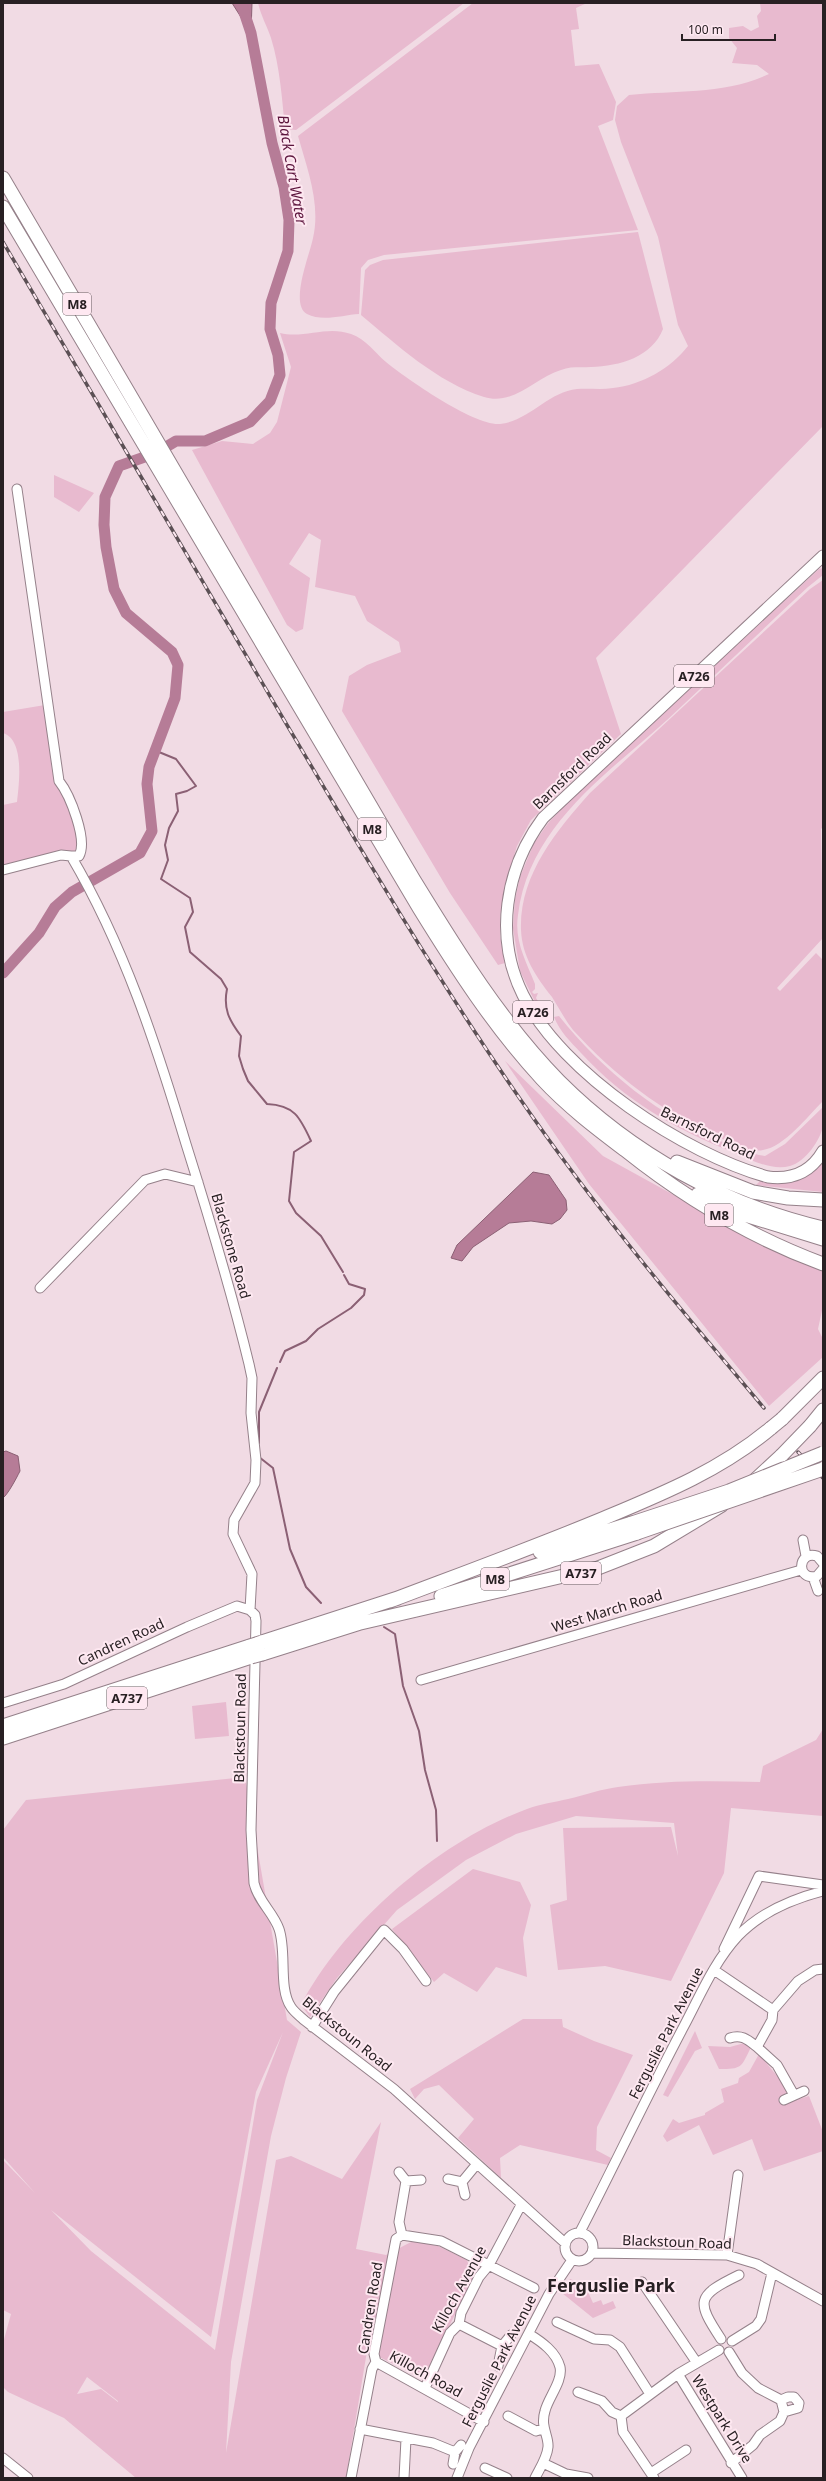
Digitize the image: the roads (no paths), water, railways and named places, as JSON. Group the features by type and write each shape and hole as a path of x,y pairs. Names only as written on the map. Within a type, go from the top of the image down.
{"highway":[{"name":"M8","path":"3,178 414,880 460,954 507,1020 542,1063 580,1100 618,1132 648,1153 703,1185 771,1213 823,1228"},
{"name":"M8","path":"3,206 418,908 473,992 510,1042 543,1080 585,1119 658,1177 714,1212 778,1245 823,1264"},
{"name":"M8","path":"618,1132 677,1162 738,1188 769,1196 823,1200"},
{"name":"M8","path":"625,1150 670,1179 718,1204 781,1228 823,1239"},
{"name":"A737","path":"3,1738 256,1650 575,1530 679,1486 725,1462 771,1428 823,1378"},
{"name":"A737","path":"3,1726 256,1650 352,1625 573,1575 623,1559 654,1546 708,1515 747,1488 782,1455 823,1410"},
{"name":"M8","path":"352,1625 635,1528 736,1489 823,1453"},
{"name":"M8","path":"390,1600 635,1528 823,1469"}],"main road":[{"name":"Barnsford Road","path":"823,556 543,818 530,838 516,869 506,920 507,942 512,970 522,994 533,1012 573,1059 630,1108 689,1144 768,1176 782,1178 799,1174 814,1164 823,1151"}],"street":[{"path":"3,870 61,855 79,856 82,850 77,821 67,791 59,780 17,489"},
{"name":"Blackstone Road","path":"71,856 95,896 140,1000 219,1249 252,1378 251,1413 256,1460 255,1483 234,1520 233,1534 252,1574 250,1610"},
{"path":"40,1288 145,1180 165,1174 198,1182"},
{"path":"804,1540 806,1556"},
{"path":"813,1555 823,1563 820,1574 813,1577 806,1576 801,1570 801,1562 806,1556 813,1555"},
{"name":"West March Road","path":"421,1680 731,1588 801,1570"},
{"path":"813,1577 818,1591"},
{"name":"Candren Road","path":"3,1704 64,1684 187,1627 238,1606 250,1610"},
{"name":"Blackstoun Road","path":"250,1610 255,1615 256,1621 251,1830 254,1883 256,1891 278,1928 283,1942 286,1996 291,2008 312,2027 394,2090 476,2165 565,2243"},
{"path":"722,1956 759,1876 823,1885"},
{"name":"Ferguslie Park Avenue","path":"580,2232 670,2053 722,1956 739,1935 767,1913 796,1898 823,1891"},
{"path":"312,2027 334,1992 384,1930 403,1949 426,1981"},
{"path":"757,2047 772,2020 773,2010 798,1981 815,1970 823,1969"},
{"path":"714,1970 773,2010"},
{"path":"730,2038 737,2036 746,2038 757,2047 776,2065 794,2095"},
{"path":"784,2100 804,2091"},
{"path":"462,2182 476,2165"},
{"path":"399,2172 406,2181 399,2222 402,2235 440,2242 534,2288"},
{"path":"727,2255 738,2175"},
{"path":"448,2179 462,2182"},
{"path":"406,2181 421,2180"},
{"path":"462,2182 465,2195"},
{"name":"Killoch Avenue","path":"425,2388 450,2333 459,2324 461,2313 521,2205"},
{"path":"580,2232 592,2240 592,2253 584,2260 572,2260 566,2252 565,2243 571,2235 580,2232"},
{"name":"Candren Road","path":"351,2478 372,2369 376,2362 374,2354 396,2239 402,2235"},
{"name":"Blackstoun Road","path":"592,2253 727,2255 757,2264 823,2301"},
{"name":"Ferguslie Park Avenue","path":"457,2478 469,2448 484,2422 549,2294 572,2260"},
{"path":"739,2275 724,2282 706,2297 702,2306 705,2316 721,2339 732,2341 756,2326 761,2319 772,2273"},
{"path":"642,2282 697,2363"},
{"path":"557,2322 594,2339 610,2340 620,2347 650,2394"},
{"path":"459,2324 502,2346"},
{"path":"498,2366 502,2346 511,2334"},
{"path":"529,2334 550,2350 560,2368 560,2376 544,2411 543,2429 548,2446 543,2463 535,2478"},
{"path":"719,2350 716,2345 721,2339"},
{"path":"729,2352 732,2347 732,2341"},
{"path":"621,2416 678,2374 719,2350 729,2352 742,2373 758,2388 781,2400 784,2412 780,2421 760,2435 749,2449 731,2463"},
{"name":"Killoch Road","path":"376,2362 484,2422"},
{"name":"Westpark Drive","path":"678,2374 731,2463 742,2478"},
{"path":"578,2392 602,2401 612,2412 621,2416"},
{"path":"781,2400 788,2397 794,2397 798,2403 798,2408 794,2411 784,2412"},
{"path":"508,2416 536,2431 543,2429"},
{"path":"621,2416 623,2432 652,2476 686,2450"},
{"path":"360,2429 458,2448 453,2464"},
{"path":"404,2478 406,2439"},
{"path":"3,2458 28,2478"},
{"path":"543,2463 566,2474 588,2478"},
{"path":"485,2468 507,2478"}],"waterway":[{"name":"Black Cart Water","path":"3,973 39,933 55,907 72,892 140,853 152,831 147,784 149,767 175,698 178,665 172,652 126,613 114,589 106,547 104,525 105,497 119,466 156,453 176,441 205,441 250,422 270,401 280,375 278,355 270,329 271,303 288,251 289,220 284,187 272,143 251,33 241,3"},
{"path":"154,750 176,759 196,786 187,791 176,794 178,811 169,828 165,845 168,860 161,879 190,898 193,912 185,927 190,952 221,979 227,989 226,1003 228,1014 233,1025 241,1036 239,1056 248,1081 267,1104 284,1107 295,1114 303,1125 311,1141 294,1152 289,1201 296,1213 321,1236 343,1272"},
{"path":"280,1362 285,1351 306,1341 318,1329 351,1308 364,1295 365,1289 349,1284 344,1275"},
{"path":"259,1443 259,1412 277,1368"},
{"path":"259,1457 273,1468 290,1549 306,1587 321,1603"},
{"path":"384,1627 395,1634 403,1686 419,1731 425,1770 436,1810 437,1841"}],"railway":[{"path":"3,242 251,665 352,834 451,995 521,1100 607,1217 684,1313 764,1408"},
{"path":"798,1452 823,1478"}],"district":[{"name":"Ferguslie Park","path":"611,2286"}]}
